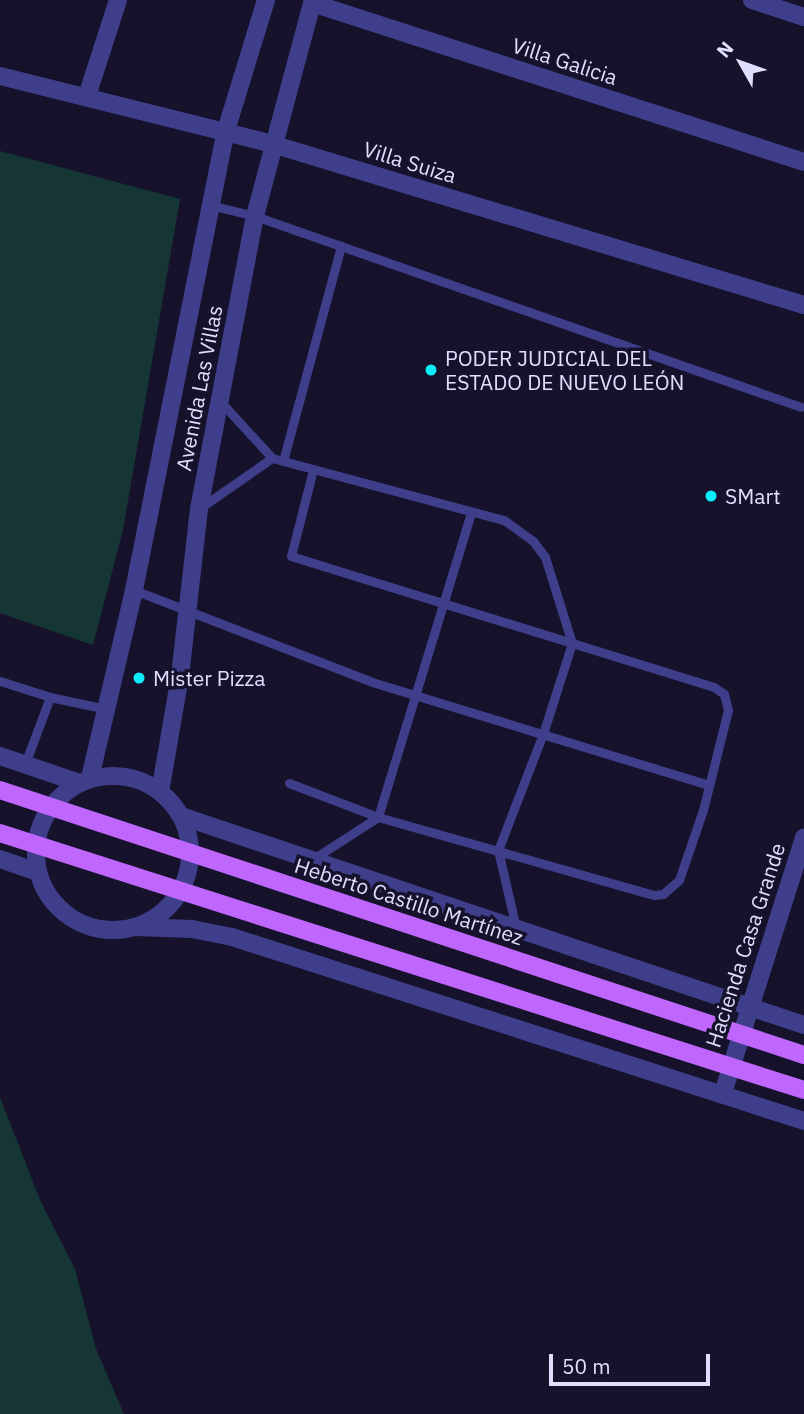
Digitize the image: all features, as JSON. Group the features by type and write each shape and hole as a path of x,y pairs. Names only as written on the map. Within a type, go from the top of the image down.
{"main road":[{"name":"Heberto Castillo Martínez","path":"0,790 804,1055"},
{"path":"0,833 179,893 804,1090"}],"street":[{"path":"88,96 118,0"},
{"name":"Avenida Las Villas","path":"83,780 106,709 134,590 225,134 266,0"},
{"path":"752,0 804,17"},
{"name":"Avenida Las Villas","path":"160,792 199,509 255,216 272,144 313,1"},
{"name":"Villa Galicia","path":"313,1 804,162"},
{"name":"Villa Suiza","path":"0,76 272,144 804,306"},
{"path":"0,756 83,780 118,777 160,792 181,816 190,852 179,893 168,908 136,927"},
{"path":"83,780 51,806 38,846 37,872 51,901 81,924 118,931 136,927 192,929 232,937 804,1121"},
{"path":"181,816 804,1025"},
{"name":"Hacienda Casa Grande","path":"723,1093 729,1067 804,838"},
{"path":"0,859 37,872"}],"lane":[{"path":"210,205 255,216 801,407"},
{"path":"283,461 341,246"},
{"path":"220,401 272,458 504,520 533,541 554,580 572,643 544,731 498,850 517,929"},
{"path":"199,509 272,458"},
{"path":"289,783 378,817 653,895 663,894 678,880 709,785 728,710 724,694 572,643 290,556 313,470"},
{"path":"312,860 378,817 471,512"},
{"path":"134,590 186,612 414,693 544,731 709,785"},
{"path":"0,681 50,697 106,709"},
{"path":"25,764 50,697"}],"green space":[{"path":"0,151 180,199 123,530 93,645 0,613"},
{"path":"0,1097 40,1200 75,1269 96,1349 124,1414 0,1414"}],"place":[{"name":"PODER JUDICIAL DEL ESTADO DE NUEVO LEÓN","path":"431,370"},
{"name":"SMart","path":"711,496"},
{"name":"Mister Pizza","path":"139,678"}]}
